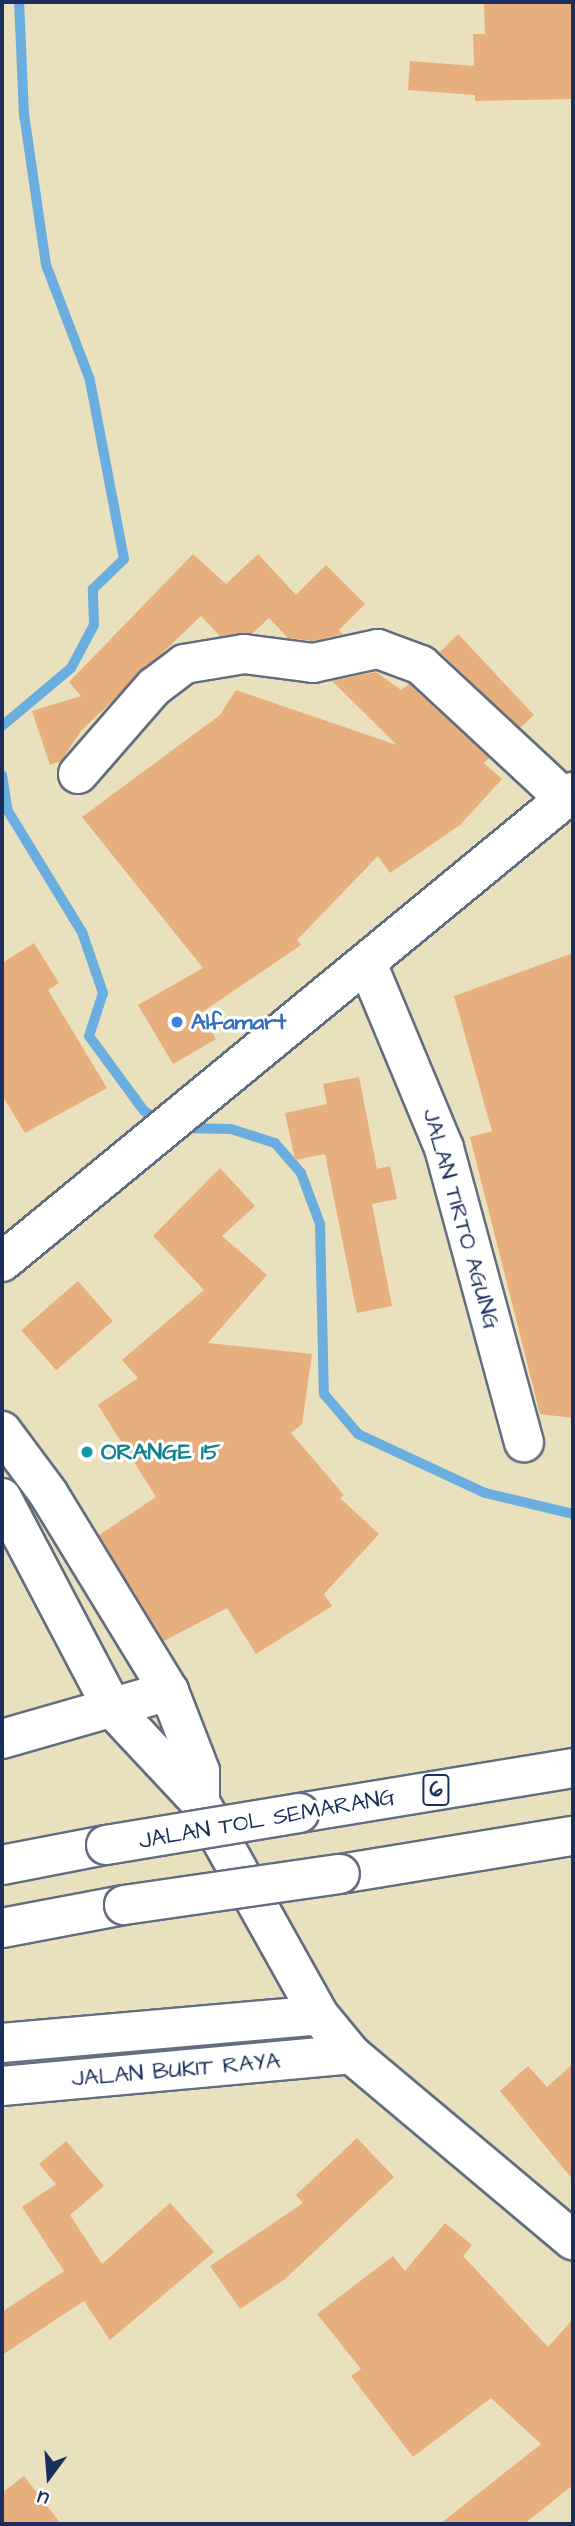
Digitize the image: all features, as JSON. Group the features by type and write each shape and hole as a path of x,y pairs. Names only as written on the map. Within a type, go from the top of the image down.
{"main road":[{"path":"2,1262 184,1109 367,963 569,795 421,665 378,649 313,663 244,654 184,664 78,774"},
{"name":"JALAN TIRTO AGUNG","path":"367,963 444,1148 524,1443"},
{"path":"2,1431 48,1493 169,1691 200,1771 200,1802"},
{"path":"2,1498 113,1709 200,1802 319,2015 351,2054 573,2240"},
{"path":"2,1739 169,1691"},
{"name":"JALAN TOL SEMARANG","path":"2,1865 106,1845 573,1768"},
{"path":"2,1928 124,1905 340,1874 573,1836"},
{"name":"JALAN BUKIT RAYA","path":"2,2043 319,2015"},
{"name":"JALAN BUKIT RAYA","path":"2,2086 351,2054"}],"building":[{"path":"484,2 573,2 573,99 475,101 475,95 408,90 410,61 474,66 473,34 485,34"},
{"path":"193,554 226,584 258,554 296,595 326,565 365,604 339,630 343,634 312,641 288,638 269,618 253,633 220,636 201,616 81,731 61,761 50,765 32,711 81,696 69,682"},
{"path":"458,634 534,715 520,728 440,652"},
{"path":"376,672 401,690 409,684 489,758 484,763 502,779 460,825 390,873 378,856 297,940 301,945 201,1013 216,1039 173,1064 138,1005 203,968 82,817 220,715 236,690 397,745 332,681"},
{"path":"34,943 59,983 48,990 107,1088 25,1133 2,1095 2,963"},
{"path":"573,953 573,1418 540,1414 470,1137 492,1131 454,996"},
{"path":"359,1077 377,1169 390,1166 397,1199 372,1204 392,1306 357,1313 325,1154 295,1160 285,1113 327,1104 323,1084"},
{"path":"220,1168 255,1206 222,1236 267,1275 208,1343 312,1354 302,1424 291,1433 344,1495 340,1498 379,1534 324,1594 332,1606 256,1654 227,1608 164,1641 99,1535 156,1497 98,1405 138,1378 122,1360 204,1290 153,1236"},
{"path":"78,1281 113,1321 56,1370 21,1330"},
{"path":"573,2064 573,2180 500,2091 528,2066 547,2087"},
{"path":"357,2138 394,2177 285,2279 240,2309 210,2266 303,2203 296,2195"},
{"path":"66,2141 104,2186 70,2215 102,2264 170,2203 214,2252 110,2340 84,2301 2,2355 2,2312 64,2271 22,2207 56,2184 39,2164"},
{"path":"445,2223 472,2245 463,2256 548,2347 573,2319 573,2485 524,2524 440,2524 541,2444 491,2398 413,2457 351,2376 361,2369 317,2314 393,2256 405,2271"},
{"path":"24,2476 61,2524 2,2524 2,2493"}],"waterway":[{"path":"2,726 71,668 94,625 93,589 124,559 90,380 46,265 24,115 19,2"},
{"path":"2,775 8,811 82,932 103,993 89,1036 144,1111 163,1122"},
{"path":"178,1128 231,1129 275,1143 301,1173 320,1224 324,1394 358,1434 485,1493 573,1514"}],"place":[{"name":"Alfamart","path":"177,1022"},
{"name":"ORANGE 15","path":"87,1452"}]}
